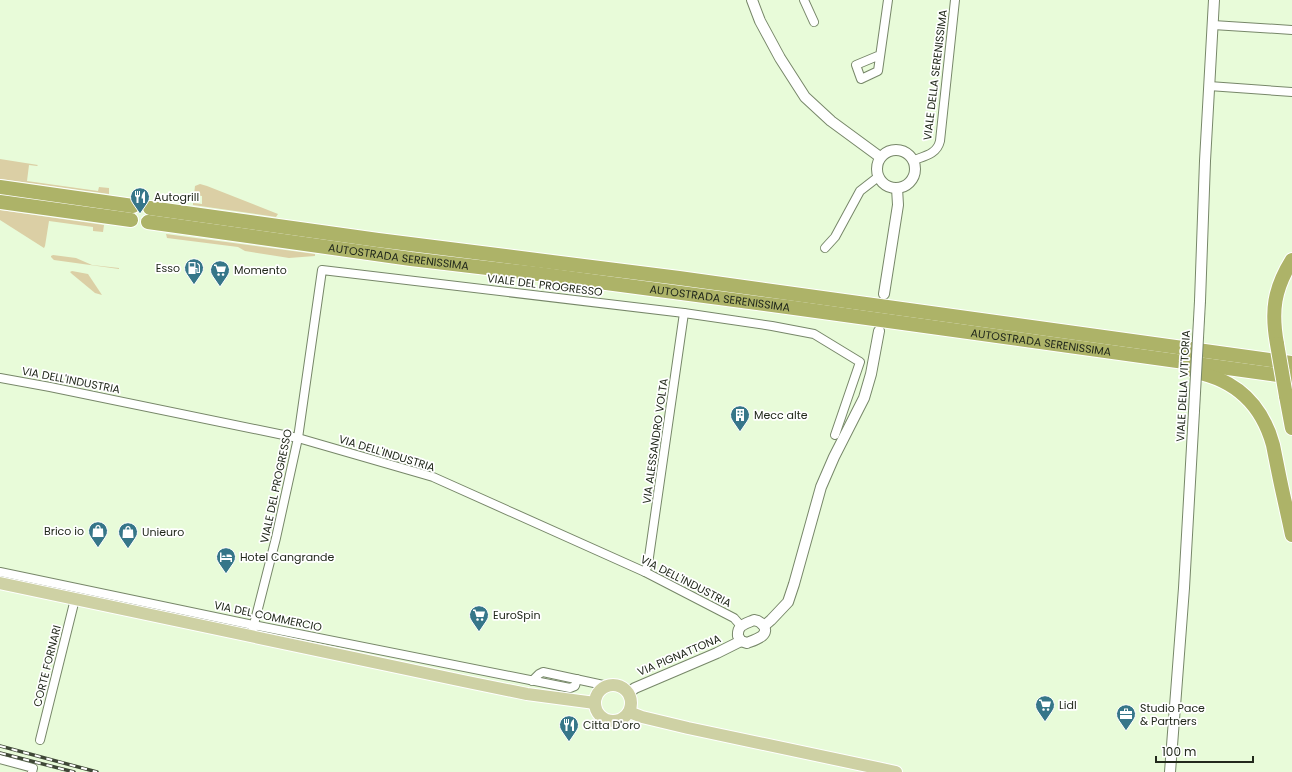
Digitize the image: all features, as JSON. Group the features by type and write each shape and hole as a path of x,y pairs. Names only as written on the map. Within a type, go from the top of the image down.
{"highway":[{"path":"0,187 132,213 0,202"},
{"name":"AUTOSTRADA SERENISSIMA","path":"1292,363 679,278 378,240 149,215 403,258 780,306 1292,377"},
{"path":"1292,260 1278,288 1275,300 1274,327 1285,349 1292,382"},
{"path":"1292,276 1283,299 1282,322 1285,349 1286,396 1292,428"},
{"path":"1261,358 1285,349"},
{"path":"1127,355 1159,365 1213,376 1229,383 1245,396 1258,412 1273,445 1292,535"}],"main road":[{"path":"0,583 75,599 252,630 527,694 595,703"},
{"path":"617,685 628,693 631,700 630,709 623,719 610,721 602,718 595,707 598,692 608,686 617,685"},
{"path":"629,712 642,717 688,728 896,772"}],"street":[{"path":"752,0 760,21 780,58 805,97 831,121 880,157"},
{"path":"804,0 814,22"},
{"path":"880,55 888,0"},
{"name":"VIALE DELLA SERENISSIMA","path":"914,160 927,156 937,150 940,144 955,0"},
{"name":"VIALE DELLA VITTORIA","path":"1170,772 1184,588 1200,301 1214,0"},
{"path":"1213,25 1292,30"},
{"path":"1209,86 1292,92"},
{"path":"898,149 910,155 914,160 915,172 913,178 904,187 892,188 886,186 878,177 876,170 877,163 885,152 898,149"},
{"path":"825,248 835,237 860,191 878,177"},
{"path":"884,294 898,205 898,188"},
{"name":"VIALE DEL PROGRESSO","path":"252,630 276,538 298,438 322,270 684,313 814,334 860,362 835,435"},
{"name":"VIA ALESSANDRO VOLTA","path":"645,572 648,564 684,313"},
{"path":"764,626 788,602 821,487 834,457 864,398 871,374 879,331"},
{"name":"VIA DELL'INDUSTRIA","path":"0,378 298,438 433,477 645,572 734,618 741,626"},
{"name":"VIA DEL COMMERCIO","path":"0,572 252,630 570,688 575,686 577,679 608,686"},
{"name":"CORTE FORNARI","path":"40,740 75,599"},
{"path":"756,620 761,622 764,626 765,630 762,636 747,643 741,641 738,636 737,632 741,626 756,620"},
{"name":"VIA PIGNATTONA","path":"628,693 635,688 717,653 741,641"},
{"path":"0,760 33,770"}],"shaded area":[{"path":"0,159 38,165 29,165 27,181 98,191 99,187 109,188 109,194 0,179"},
{"path":"200,184 278,214 276,217 193,205 193,203 202,204 202,196 194,195 195,186"},
{"path":"0,210 104,225 103,232 93,231 93,227 49,221 44,248 0,220"},
{"path":"166,234 315,254 315,256 289,258 245,251 238,247 167,238"},
{"path":"53,255 76,258 92,265 119,269 54,260 51,257"},
{"path":"72,271 88,274 102,295 95,293 70,272"}],"railway":[{"path":"0,746 97,772"},
{"path":"0,753 74,772"}],"place":[{"name":"Autogrill","path":"140,214"},
{"name":"Esso","path":"194,285"},
{"name":"Momento","path":"220,287"},
{"name":"Mecc alte","path":"740,432"},
{"name":"Brico io","path":"98,548"},
{"name":"Unieuro","path":"128,549"},
{"name":"Hotel Cangrande","path":"226,574"},
{"name":"EuroSpin","path":"479,632"},
{"name":"Lidl","path":"1045,722"},
{"name":"Studio Pace & Partners","path":"1126,731"},
{"name":"Citta D'oro","path":"569,742"}]}
